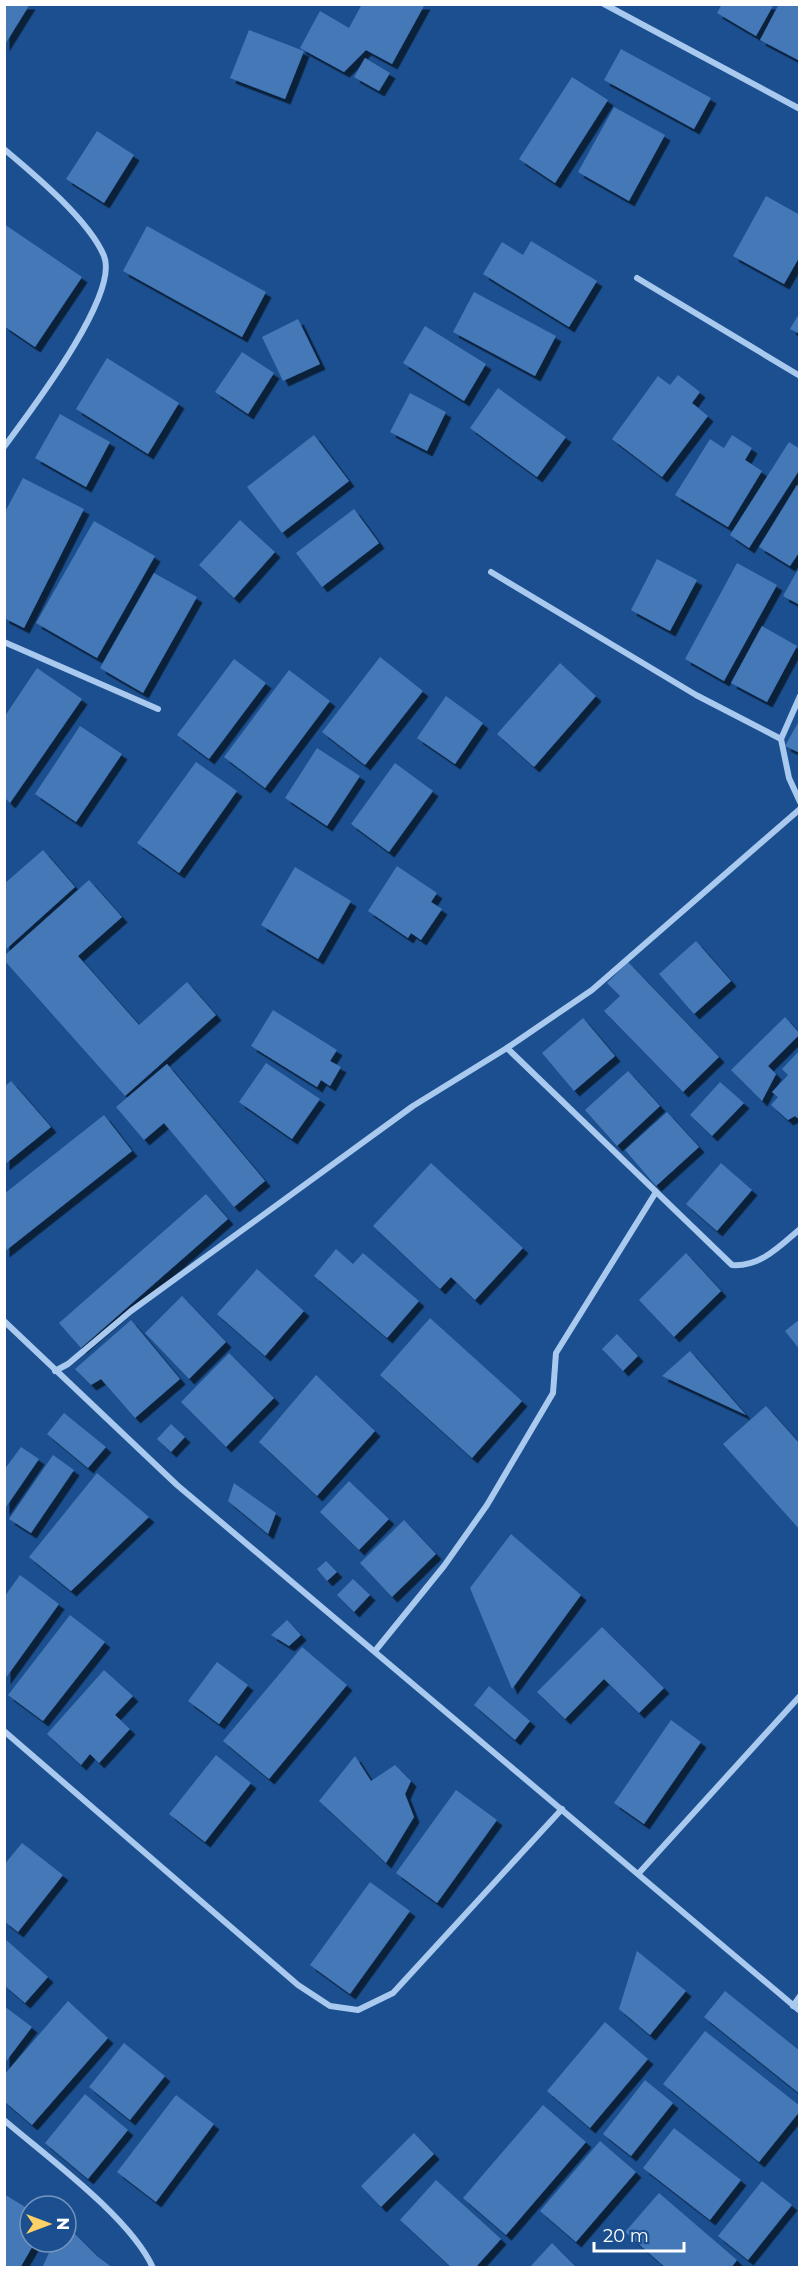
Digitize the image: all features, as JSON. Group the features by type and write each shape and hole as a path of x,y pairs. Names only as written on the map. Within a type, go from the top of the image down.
{"street":[{"path":"604,4 800,109"},
{"path":"4,148 90,230 105,258 105,284 93,314 43,394 4,447"},
{"path":"637,278 800,375"},
{"path":"491,572 696,694 781,739"},
{"path":"4,642 158,709"},
{"path":"800,696 781,739 789,778 800,802"},
{"path":"55,1371 68,1364 131,1311 413,1106 507,1048 592,990 800,809"},
{"path":"507,1048 732,1265 748,1266 758,1261 800,1229"},
{"path":"375,1651 444,1566 488,1505 553,1393 556,1353 656,1192"},
{"path":"4,1321 177,1485 639,1873 800,2012"},
{"path":"639,1873 800,1696"},
{"path":"4,1731 298,1985 330,2006 358,2010 393,1993 562,1809"},
{"path":"793,2006 800,1996"},
{"path":"4,2120 121,2223 147,2253 153,2268"}],"building":[{"path":"4,4 30,4 4,46"},
{"path":"362,4 425,4 392,64 366,50 344,72 300,48 320,11 349,28"},
{"path":"722,4 774,4 756,36 717,13"},
{"path":"779,4 800,4 800,61 760,40"},
{"path":"249,30 304,51 285,99 230,78"},
{"path":"621,49 711,98 694,129 604,80"},
{"path":"365,58 390,73 379,91 354,77"},
{"path":"572,77 608,100 555,183 519,159"},
{"path":"614,107 665,135 629,201 578,172"},
{"path":"97,131 134,155 104,203 66,179"},
{"path":"766,196 800,215 800,256 784,284 733,256"},
{"path":"4,224 82,277 35,347 4,326"},
{"path":"147,226 266,292 242,337 123,271"},
{"path":"531,241 597,281 569,327 483,274 502,242 523,255"},
{"path":"474,292 556,336 535,376 453,332"},
{"path":"800,312 800,334 790,329"},
{"path":"298,319 320,364 283,381 262,337"},
{"path":"425,326 486,364 464,401 403,363"},
{"path":"242,352 274,373 248,414 215,392"},
{"path":"107,358 179,403 148,454 76,409"},
{"path":"678,375 700,392 692,403 708,416 662,477 612,439 658,376 670,385"},
{"path":"498,388 566,437 537,477 470,428"},
{"path":"410,393 446,412 427,451 390,432"},
{"path":"60,414 110,442 86,487 35,458"},
{"path":"314,435 349,481 282,533 247,487"},
{"path":"732,435 752,448 745,460 762,471 728,527 675,495 710,439 724,448"},
{"path":"789,442 800,449 800,469 749,548 730,535"},
{"path":"23,478 84,509 24,628 4,618 4,514"},
{"path":"797,485 800,487 800,551 790,566 759,547"},
{"path":"354,509 379,543 322,587 296,553"},
{"path":"240,520 275,552 234,598 199,565"},
{"path":"94,521 155,556 97,658 36,623"},
{"path":"657,559 697,580 670,631 631,610"},
{"path":"737,563 777,585 724,681 685,659"},
{"path":"800,566 800,605 783,596"},
{"path":"154,573 197,597 143,693 100,668"},
{"path":"762,626 797,646 767,702 731,683"},
{"path":"380,657 423,691 365,765 322,732"},
{"path":"234,659 266,683 209,759 177,735"},
{"path":"560,663 596,696 534,767 497,734"},
{"path":"37,668 82,699 10,803 5,798 5,716"},
{"path":"289,670 330,701 265,788 224,757"},
{"path":"446,696 483,723 455,764 417,738"},
{"path":"800,719 800,753 785,746"},
{"path":"80,726 122,754 76,822 35,794"},
{"path":"317,748 360,776 327,826 285,798"},
{"path":"196,762 237,791 179,873 137,843"},
{"path":"395,763 433,791 389,852 351,824"},
{"path":"43,850 75,887 4,951 4,884"},
{"path":"397,866 437,893 431,902 442,909 421,940 411,933 408,938 368,911"},
{"path":"295,867 351,901 318,959 261,925"},
{"path":"89,880 122,917 78,956 139,1025 187,982 216,1015 125,1096 4,960 4,956"},
{"path":"696,941 731,981 694,1014 659,974"},
{"path":"628,962 719,1057 683,1092 604,1011 620,996 607,983"},
{"path":"273,1010 337,1050 330,1061 341,1067 330,1086 321,1080 317,1087 251,1046"},
{"path":"785,1017 800,1034 768,1066 776,1074 762,1101 731,1070"},
{"path":"583,1018 615,1056 574,1091 542,1053"},
{"path":"798,1052 800,1120 795,1116 788,1120 771,1105 778,1097 772,1092 788,1075 782,1069"},
{"path":"266,1063 320,1099 292,1139 239,1102"},
{"path":"167,1064 265,1181 234,1207 164,1123 144,1140 116,1107"},
{"path":"628,1071 660,1106 617,1146 585,1110"},
{"path":"11,1081 51,1127 4,1165 4,1087"},
{"path":"720,1082 744,1103 712,1136 690,1115"},
{"path":"667,1112 699,1147 656,1186 625,1150"},
{"path":"104,1115 132,1151 4,1252 4,1194"},
{"path":"431,1163 523,1248 475,1300 451,1277 440,1289 373,1226"},
{"path":"721,1163 752,1190 717,1231 686,1204"},
{"path":"206,1194 228,1219 81,1348 59,1323"},
{"path":"336,1249 353,1264 363,1253 419,1301 387,1338 314,1276"},
{"path":"686,1253 721,1291 674,1337 639,1300"},
{"path":"257,1269 304,1311 265,1356 217,1314"},
{"path":"182,1296 226,1342 189,1379 145,1333"},
{"path":"430,1318 522,1401 472,1458 380,1375"},
{"path":"800,1319 800,1350 785,1331"},
{"path":"131,1320 180,1379 135,1418 101,1379 91,1385 75,1369"},
{"path":"617,1334 638,1356 623,1371 602,1349"},
{"path":"690,1351 746,1415 662,1376"},
{"path":"229,1353 274,1398 226,1447 181,1402"},
{"path":"316,1375 375,1431 317,1496 259,1442"},
{"path":"766,1406 800,1444 800,1530 723,1444"},
{"path":"64,1413 106,1447 88,1468 47,1434"},
{"path":"171,1424 185,1437 171,1452 157,1439"},
{"path":"21,1447 39,1459 4,1510 4,1470"},
{"path":"53,1455 74,1470 31,1533 9,1519"},
{"path":"97,1473 149,1517 71,1591 29,1557"},
{"path":"349,1481 389,1519 359,1550 320,1512"},
{"path":"234,1483 276,1513 268,1534 228,1501"},
{"path":"404,1520 436,1554 392,1597 360,1563"},
{"path":"511,1534 581,1595 512,1689 470,1588"},
{"path":"326,1561 337,1572 327,1581 317,1569"},
{"path":"20,1575 59,1604 5,1679 5,1596"},
{"path":"353,1579 370,1595 354,1612 337,1595"},
{"path":"70,1615 105,1642 43,1721 8,1695"},
{"path":"287,1620 301,1635 289,1646 271,1635"},
{"path":"602,1627 664,1688 639,1713 604,1679 565,1719 537,1692"},
{"path":"302,1647 347,1685 269,1779 223,1741"},
{"path":"217,1662 248,1685 219,1724 188,1701"},
{"path":"104,1670 133,1696 115,1715 130,1729 99,1763 90,1754 81,1765 47,1734"},
{"path":"489,1686 530,1721 515,1740 474,1705"},
{"path":"671,1720 701,1742 644,1824 614,1803"},
{"path":"216,1755 251,1783 205,1842 169,1814"},
{"path":"355,1756 371,1781 395,1765 411,1781 405,1794 414,1817 386,1863 319,1801"},
{"path":"456,1790 497,1820 437,1903 396,1873"},
{"path":"22,1843 63,1875 18,1932 4,1921 4,1865"},
{"path":"370,1882 410,1911 350,1994 310,1965"},
{"path":"4,1938 48,1977 25,2003 4,1985"},
{"path":"637,1951 686,1991 650,2035 619,2009"},
{"path":"725,1991 800,2051 800,2094 704,2017"},
{"path":"68,2001 108,2038 32,2125 4,2101 4,2075"},
{"path":"4,2006 32,2027 4,2064"},
{"path":"605,2022 648,2059 590,2128 547,2091"},
{"path":"705,2031 800,2106 800,2111 759,2162 663,2084"},
{"path":"124,2043 165,2076 130,2120 89,2087"},
{"path":"645,2080 673,2103 631,2156 603,2134"},
{"path":"85,2094 128,2130 88,2179 45,2143"},
{"path":"176,2095 214,2124 156,2202 117,2172"},
{"path":"543,2105 586,2142 506,2235 463,2198"},
{"path":"674,2128 741,2180 710,2220 643,2168"},
{"path":"414,2133 434,2154 381,2207 361,2186"},
{"path":"600,2141 636,2172 576,2242 540,2211"},
{"path":"436,2180 501,2239 475,2268 452,2268 400,2220"},
{"path":"762,2181 792,2205 748,2260 718,2236"},
{"path":"659,2193 737,2260 731,2268 666,2268 625,2232"},
{"path":"4,2194 18,2203 18,2254 28,2254 20,2268 4,2268"},
{"path":"78,2237 113,2268 42,2268 48,2254 78,2254"},
{"path":"552,2243 577,2268 529,2268"}]}
